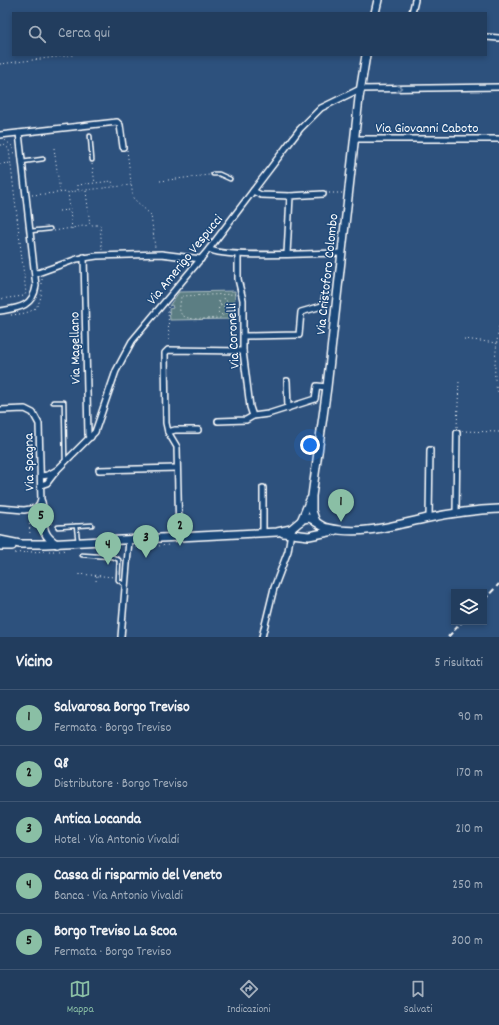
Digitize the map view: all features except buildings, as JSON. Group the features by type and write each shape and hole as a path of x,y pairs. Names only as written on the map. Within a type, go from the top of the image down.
{"street":[{"path":"375,12 378,0"},
{"path":"412,12 415,0"},
{"path":"487,37 499,38"},
{"name":"Via Cristoforo Colombo","path":"316,522 312,511 312,496 327,386 360,89 366,56"},
{"path":"360,89 499,87"},
{"name":"Via Amerigo Vespucci","path":"41,485 49,481 57,470 90,438 97,428 116,371 127,349 209,249 252,191 316,112 329,103 360,89"},
{"path":"0,135 117,122 120,125 125,148"},
{"path":"0,310 21,308 28,304 34,293 35,267 19,133"},
{"name":"Via Giovanni Caboto","path":"354,139 499,139"},
{"path":"252,191 261,195 290,196 323,194"},
{"path":"287,254 290,196"},
{"path":"209,249 218,253 238,255 342,253"},
{"path":"35,274 84,257 103,254 161,254 201,259"},
{"name":"Via Coronelli","path":"238,255 237,274 243,300 243,351 250,407 253,416"},
{"name":"Via Magellano","path":"84,257 88,435 90,438"},
{"path":"35,267 49,268"},
{"path":"244,336 299,335 301,312 322,306 326,293"},
{"path":"179,538 176,446 168,432 166,423 166,352 169,348 243,351"},
{"path":"287,381 288,408"},
{"path":"218,421 246,420 253,416 262,416 314,401 317,387 327,386"},
{"name":"Via Spagna","path":"0,410 25,409 31,412 37,419 40,430 41,476 41,502 37,508 30,510 0,508"},
{"path":"168,432 175,430 198,430"},
{"path":"456,513 457,434"},
{"path":"429,518 430,450"},
{"path":"99,470 177,468"},
{"path":"41,476 48,475 57,470"},
{"path":"263,488 265,506 263,533"},
{"name":"Via Cristoforo Colombo","path":"300,522 312,496"},
{"path":"41,502 44,532 48,538 57,544"},
{"path":"0,546 292,531 308,536 340,530 401,525 456,513 499,509"},
{"path":"262,637 274,588 288,552 292,531 300,522 309,518 324,527 340,530"},
{"path":"300,522 300,530 308,536"},
{"path":"308,536 317,531 316,522"},
{"path":"0,540 26,544"},
{"path":"120,637 129,540"}],"lane":[{"path":"90,136 92,161"},
{"path":"22,162 43,159"},
{"path":"212,174 219,174 230,179"},
{"path":"30,231 50,229"},
{"path":"53,402 64,402 65,462"},
{"path":"58,527 92,525"},
{"path":"76,526 78,543"},
{"path":"82,555 113,557 119,560 118,580 125,585"}],"path":[{"path":"0,64 65,56"},
{"path":"0,141 6,140 13,147 14,156 10,156"},
{"path":"0,145 4,145 9,148 26,293 24,296 0,299"},
{"path":"54,148 60,192"},
{"path":"125,148 132,184 133,198 150,215 155,250"},
{"path":"92,161 95,183"},
{"path":"0,164 11,163"},
{"path":"160,181 212,174"},
{"path":"79,191 78,185 112,181 113,187"},
{"path":"30,195 79,191 132,184"},
{"path":"86,190 90,225"},
{"path":"68,192 72,229 90,225 100,225 103,254"},
{"path":"323,194 339,193"},
{"path":"59,211 70,210"},
{"path":"178,294 181,296 235,294"},
{"path":"181,296 179,311 181,315 187,319 220,318 227,312 226,308 223,306 219,304 219,299 222,298 226,299 227,302 223,306 219,308 218,312 222,315"},
{"path":"168,305 169,348"},
{"path":"6,316 25,314 37,306"},
{"path":"499,323 495,380 496,389 499,394"},
{"path":"464,339 498,343"},
{"path":"459,381 457,430 499,432"},
{"path":"30,535 28,516 41,515"},
{"path":"133,549 137,546 168,546"},
{"path":"14,553 68,550"},
{"path":"79,574 115,578"},
{"path":"96,581 97,576"}],"green space":[{"path":"235,291 234,319 170,320 169,309 173,308 172,305 169,306 179,292"}],"railway":[{"path":"487,597 499,584"},
{"path":"448,637 459,625"}],"place":[{"name":"Salvarosa Borgo Treviso","path":"341,522"},
{"name":"Borgo Treviso La Scoa","path":"41,536"},
{"name":"Q8","path":"180,546"},
{"name":"Antica Locanda","path":"146,558"},
{"name":"Cassa di risparmio del Veneto","path":"108,565"}]}
